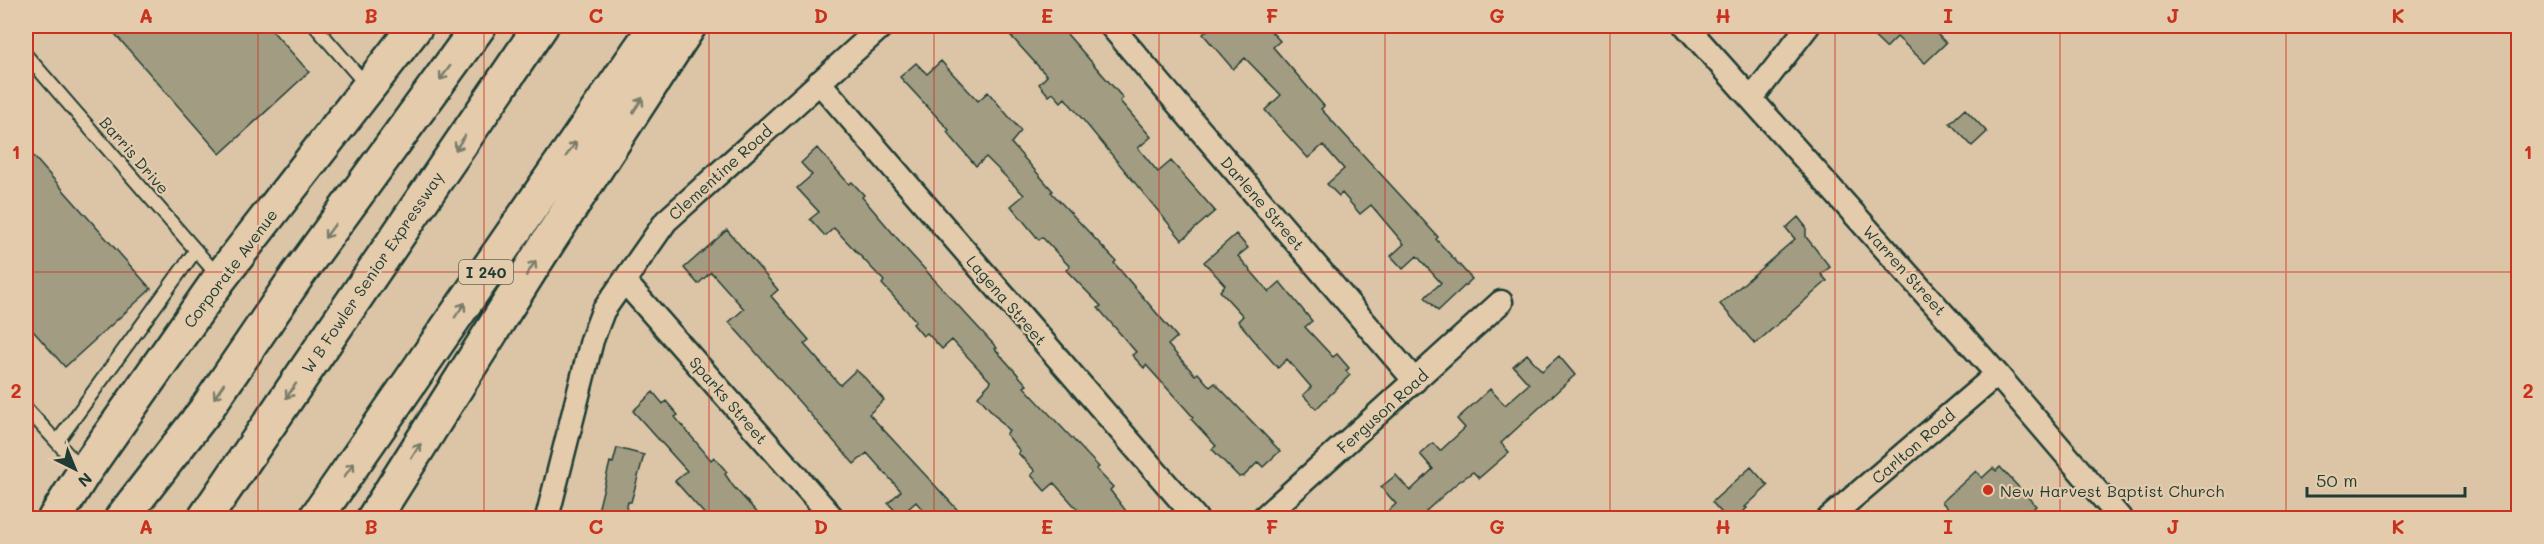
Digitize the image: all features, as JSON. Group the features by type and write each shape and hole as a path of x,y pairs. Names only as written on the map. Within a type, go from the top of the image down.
{"main road":[{"name":"Corporate Avenue","path":"55,519 84,472 220,278 416,26"},
{"path":"122,519 205,411 297,276 479,26"},
{"name":"W B Fowler Senior Expressway","path":"205,519 541,26"},
{"name":"I 240","path":"316,519 656,26"},
{"path":"374,519 539,256 689,26"}],"street":[{"name":"Clementine Road","path":"547,519 592,340 603,311 666,221 882,26"},
{"name":"Darlene Street","path":"1111,26 1415,381"},
{"name":"Warren Street","path":"1686,26 1998,374 2120,519"},
{"path":"1752,98 1808,26"},
{"name":"Lagena Street","path":"819,82 1196,519"},
{"name":"Sparks Street","path":"625,282 833,519"},
{"name":"Ferguson Road","path":"1263,519 1501,302"},
{"name":"Carlton Road","path":"1829,519 1998,374"}],"lane":[{"path":"315,26 368,88"},
{"name":"Barris Drive","path":"26,55 220,278"},
{"path":"57,442 196,250"},
{"path":"26,408 84,472"}],"building":[{"path":"108,26 268,26 309,72 220,154"},
{"path":"1002,26 1060,26 1123,98 1120,101 1151,137 1138,148 1158,172 1171,161 1215,211 1182,240 1065,98 1061,102 1053,93 1049,96 1039,84 1047,76"},
{"path":"1212,26 1266,26 1280,41 1273,47 1324,106 1321,109 1438,237 1436,239 1472,279 1438,311 1425,297 1441,283 1417,256 1403,269 1391,256 1404,244 1371,205 1360,214 1342,193 1339,196 1327,184 1344,169 1323,145 1308,158 1265,110 1281,95 1245,58 1233,69 1203,34"},
{"path":"1863,26 1929,26 1946,43 1925,63 1897,37 1886,48"},
{"path":"941,61 978,101 988,92 1021,131 1011,143 1053,191 1051,192 1116,261 1114,263 1177,337 1168,345 1195,375 1198,373 1210,387 1215,383 1280,451 1263,467 1258,462 1244,476 1239,477 1212,449 1216,446 1191,419 1193,417 1146,365 1144,368 1132,355 1136,352 1098,308 1101,306 1066,270 1070,267 1042,237 1039,240 1011,206 1024,195 986,157 976,166 947,132 949,130 900,77 916,63 927,74"},
{"path":"1965,109 1987,132 1972,146 1950,123"},
{"path":"26,148 151,289 65,367 26,323"},
{"path":"817,148 849,184 852,182 864,195 862,197 908,251 997,348 995,349 1027,385 1024,387 1099,467 1096,469 1113,487 1110,490 1132,519 1086,519 1054,483 1045,491 1031,475 1035,471 1018,453 1020,451 1006,434 1009,431 978,396 991,382 952,340 942,349 927,333 923,336 913,324 916,321 882,284 884,281 834,228 825,236 810,219 819,212 797,188 812,175 801,163"},
{"path":"1798,217 1806,227 1806,237 1830,267 1821,274 1827,281 1755,344 1720,304 1795,239 1786,228"},
{"path":"727,230 778,290 771,296 809,340 804,344 840,385 856,370 865,378 884,400 869,414 966,519 931,519 916,502 900,516 888,503 901,491 867,453 854,464 729,322 744,309 711,272 698,284 684,268"},
{"path":"1236,234 1248,248 1238,256 1269,292 1280,282 1312,321 1305,327 1333,357 1337,354 1349,368 1346,371 1350,375 1316,409 1303,395 1311,387 1287,359 1278,368 1263,351 1238,321 1243,316 1220,291 1225,285 1204,262"},
{"path":"1527,354 1542,371 1559,356 1575,375 1501,443 1509,452 1479,478 1473,472 1457,483 1426,511 1433,519 1379,519 1396,504 1381,487 1396,475 1410,491 1433,469 1420,454 1433,443 1440,451 1465,428 1457,419 1490,389 1505,405 1529,384 1513,366"},
{"path":"653,392 663,404 666,401 678,415 675,417 711,460 714,457 727,472 725,474 733,486 763,519 709,519 675,481 687,471 633,411"},
{"path":"617,448 644,455 631,502 628,502 624,519 596,519 610,462 613,463"},
{"path":"1751,467 1768,486 1745,507 1747,508 1736,519 1727,519 1712,502"},
{"name":"New Harvest Baptist Church","path":"2000,467 2036,506 2032,510 2040,519 1957,519 1942,502 1976,471 1982,478 1993,468 1996,471"}],"place":[{"name":"New Harvest Baptist Church","path":"1988,490"}]}
